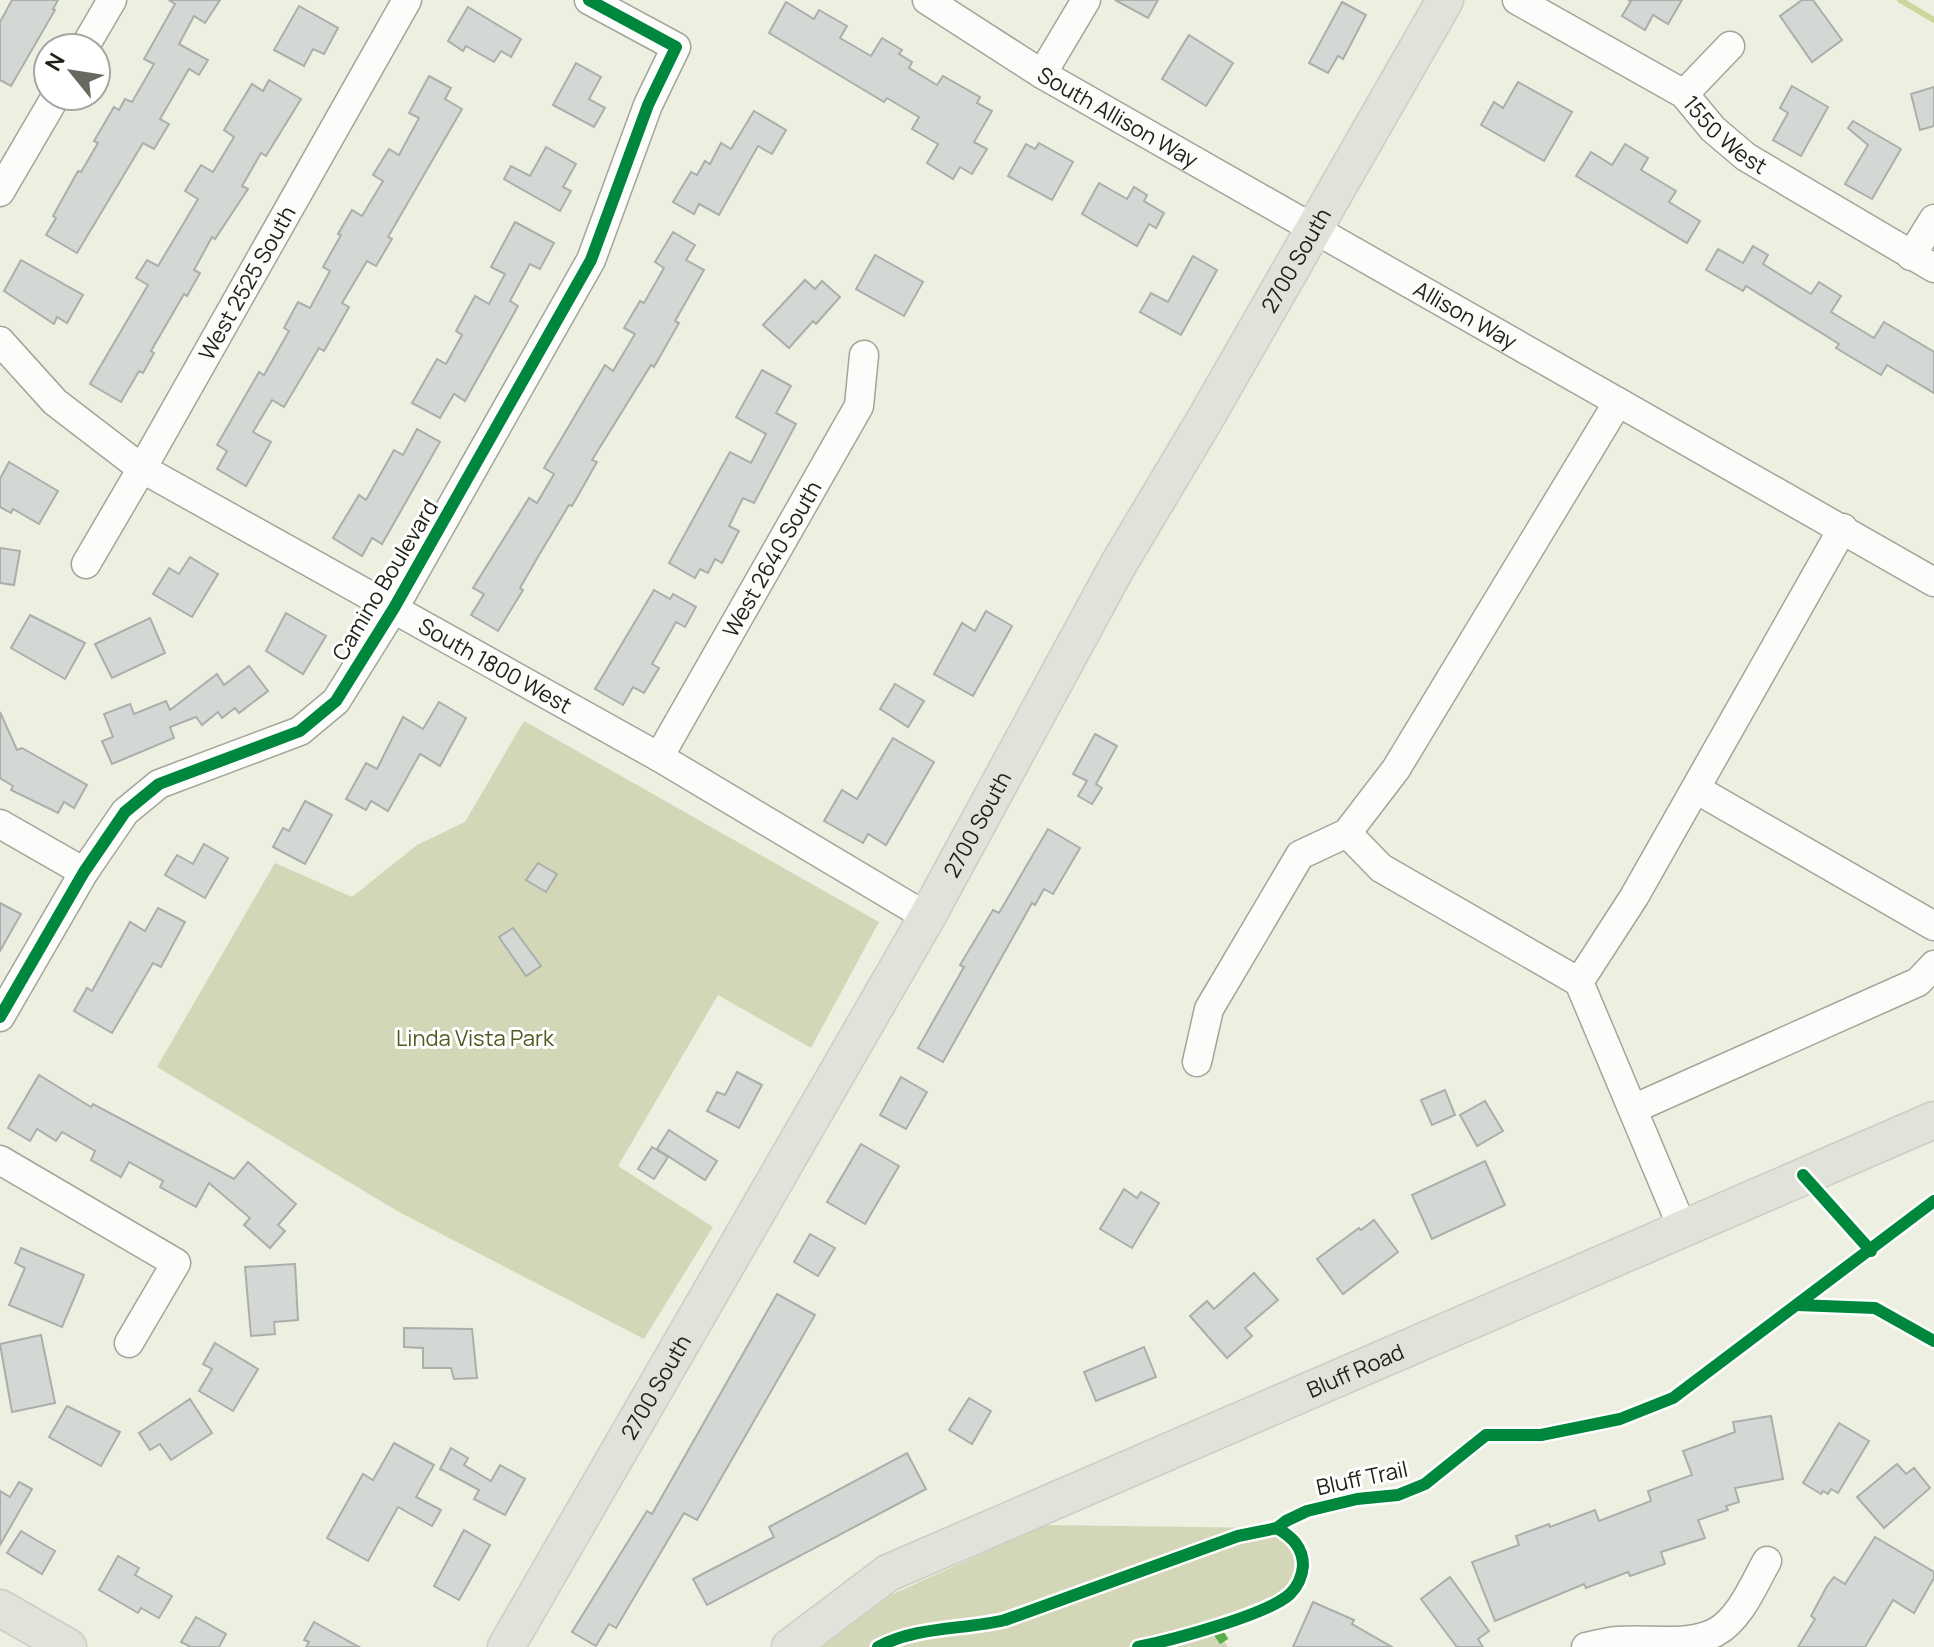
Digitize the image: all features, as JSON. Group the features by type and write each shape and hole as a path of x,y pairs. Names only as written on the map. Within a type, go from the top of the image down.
{"main road":[{"name":"2700 South","path":"506,1647 927,917 1118,565 1445,0"},
{"name":"Bluff Road","path":"790,1647 888,1573 1934,1120"},
{"path":"0,1608 68,1647"}],"street":[{"path":"93,32 112,0"},
{"name":"West 2525 South","path":"86,564 407,0"},
{"name":"Camino Boulevard","path":"0,1017 84,872 125,812 159,784 300,731 336,701 394,608 591,260 648,105 676,47 589,0"},
{"name":"South Allison Way","path":"927,0 1042,74 1313,229"},
{"path":"1042,74 1086,0"},
{"name":"1550 West","path":"1517,0 1684,94 1713,129 1746,157 1923,262"},
{"path":"1684,94 1730,46"},
{"path":"0,192 47,112"},
{"path":"1923,262 1934,219"},
{"name":"Allison Way","path":"1313,229 1934,582"},
{"name":"South 1800 West","path":"0,341 55,402 141,468 659,757 927,917"},
{"name":"West 2640 South","path":"659,757 859,406 864,355"},
{"path":"1197,1062 1209,1009 1300,855 1347,833 1396,769 1618,402"},
{"path":"1579,982 1634,897 1843,528"},
{"path":"1696,789 1934,926"},
{"path":"0,824 84,872"},
{"path":"1347,833 1381,868 1579,982 1682,1227"},
{"path":"1633,1109 1918,982 1934,965"},
{"path":"0,1160 176,1263 129,1343"},
{"path":"1586,1647 1617,1641 1685,1641 1718,1632 1737,1610 1767,1561"}],"green space":[{"name":"Linda Vista Park","path":"524,721 879,922 811,1048 718,995 618,1166 713,1227 644,1339 399,1212 157,1067 275,863 352,897 417,845 465,822"},
{"path":"1045,1525 1277,1528 1290,1537 1300,1550 1302,1576 1285,1598 1272,1606 1214,1625 1228,1647 819,1647 891,1595"}],"building":[{"path":"12,0 58,0 42,32 32,32 32,50 11,86 0,80 0,22"},
{"path":"169,0 220,0 205,23 194,16 179,44 208,60 199,75 189,69 160,119 169,124 154,149 143,143 77,253 46,235 56,218 53,216 98,143 94,141 114,107 119,110 125,99 132,102 154,64 144,59 175,4"},
{"path":"1115,0 1158,0 1148,18"},
{"path":"1628,0 1682,0 1668,24 1653,15 1645,30 1622,16 1631,1"},
{"path":"1802,0 1813,0 1842,40 1812,62 1780,16"},
{"path":"786,2 814,19 819,10 847,26 840,38 871,56 882,38 902,50 899,54 912,62 909,68 937,85 943,76 980,97 977,103 992,111 974,142 987,149 972,174 960,167 953,179 927,163 938,144 912,129 919,117 887,98 884,102 769,33"},
{"path":"1342,2 1366,15 1343,59 1338,56 1328,73 1309,63"},
{"path":"299,6 338,28 324,54 313,49 304,66 274,50"},
{"path":"468,7 521,39 511,57 501,51 494,62 466,46 463,51 448,41"},
{"path":"1189,35 1233,63 1206,106 1162,79"},
{"path":"576,63 601,77 589,99 605,108 594,127 553,105"},
{"path":"429,76 451,88 445,99 462,109 388,237 392,239 376,266 367,261 342,303 349,307 324,351 319,348 284,407 272,400 253,432 271,442 246,486 217,469 227,451 217,445 259,372 264,375 289,331 284,328 298,302 310,308 330,271 323,267 341,235 338,234 352,210 362,216 383,181 373,175 389,149 399,155 419,118 409,113"},
{"path":"269,80 301,99 266,156 261,153 242,186 248,189 215,239 212,237 194,270 200,273 151,351 154,353 143,373 139,371 121,402 90,384 148,285 136,278 147,260 158,266 185,221 198,199 185,191 201,165 213,172 234,137 224,130 252,84 263,91"},
{"path":"1518,82 1572,112 1544,161 1481,125 1494,102 1503,108"},
{"path":"1792,86 1828,107 1801,156 1773,140 1788,113 1780,108"},
{"path":"1934,87 1934,126 1920,130 1911,94"},
{"path":"754,111 786,130 772,154 758,146 719,215 699,204 694,214 673,202 691,172 697,175 705,161 710,164 721,143 731,149"},
{"path":"1853,121 1901,149 1872,199 1845,184 1868,145 1848,128"},
{"path":"1039,143 1073,162 1052,200 1008,176 1026,144 1035,149"},
{"path":"1625,144 1648,158 1641,170 1676,191 1669,202 1700,221 1687,243 1576,176 1591,152 1612,165"},
{"path":"546,147 576,164 563,187 571,191 560,211 504,179 511,166 530,176"},
{"path":"1099,183 1127,199 1134,187 1147,195 1144,201 1164,213 1156,228 1149,224 1137,246 1082,214"},
{"path":"515,222 554,243 540,269 530,264 510,301 518,306 465,401 454,394 440,418 412,403 437,359 446,364 462,335 456,331 475,296 489,304 505,274 491,267"},
{"path":"673,232 695,245 686,260 704,270 675,321 679,323 654,367 651,365 592,460 597,462 539,555 520,588 523,590 498,631 471,615 484,594 473,588 529,498 537,503 554,474 544,468 605,365 613,371 635,334 624,328 640,301 644,303 664,268 655,262"},
{"path":"1753,246 1768,255 1763,264 1811,294 1819,282 1841,296 1831,312 1874,338 1884,322 1934,352 1934,393 1887,365 1881,375 1836,348 1839,344 1746,286 1743,291 1706,270 1718,249 1743,263"},
{"path":"875,255 923,282 904,316 856,289"},
{"path":"1193,256 1217,270 1181,335 1140,312 1151,293 1168,302"},
{"path":"21,260 83,295 67,323 57,317 54,324 4,291"},
{"path":"805,280 815,289 822,281 840,297 789,348 763,325"},
{"path":"762,370 791,386 776,413 796,424 754,503 743,498 729,526 739,531 722,563 715,559 708,573 700,569 695,578 669,563 730,452 751,463 766,434 736,417"},
{"path":"417,429 440,442 382,544 372,538 362,556 333,538 359,495 366,500 394,450 403,455"},
{"path":"9,462 58,491 39,524 13,509 11,513 0,507 0,479"},
{"path":"0,548 20,551 14,585 0,583"},
{"path":"190,557 218,574 192,617 153,594 169,568 179,574"},
{"path":"654,590 670,599 673,594 696,607 685,627 676,622 652,664 659,668 644,693 633,687 623,705 595,689"},
{"path":"986,611 1012,626 973,696 934,674 962,623 975,631"},
{"path":"286,613 326,636 303,674 266,651"},
{"path":"30,615 85,643 65,679 11,648"},
{"path":"150,618 165,653 112,678 95,644"},
{"path":"249,666 268,691 239,713 235,708 222,718 218,712 202,725 196,717 170,727 174,738 112,764 102,741 113,737 104,714 130,704 134,714 166,701 170,710 217,674 224,685"},
{"path":"895,684 924,701 908,727 880,709"},
{"path":"439,702 466,718 440,766 420,754 388,811 371,801 366,810 346,799 366,763 377,769 403,717 423,729"},
{"path":"0,712 17,750 22,748 87,785 74,808 64,802 58,813 11,790 13,786 0,778"},
{"path":"1095,734 1117,746 1096,784 1102,788 1092,804 1078,796 1087,781 1073,774"},
{"path":"893,738 934,762 886,845 868,834 863,843 824,821 842,790 857,799"},
{"path":"305,801 332,815 305,864 273,847 283,828 289,831"},
{"path":"1048,829 1080,848 1053,894 1044,889 1035,905 1032,903 943,1062 918,1048 964,967 960,965 993,910 999,913"},
{"path":"204,844 228,858 205,898 165,875 177,855 193,864"},
{"path":"538,863 557,874 546,892 526,880"},
{"path":"0,903 21,914 0,951"},
{"path":"158,908 185,922 161,967 153,963 112,1033 74,1011 87,988 92,991 130,922 145,931"},
{"path":"513,928 541,966 526,976 499,937"},
{"path":"737,1072 762,1085 739,1128 707,1111 717,1092 725,1095"},
{"path":"39,1075 91,1107 93,1104 234,1179 248,1162 296,1204 278,1225 285,1231 270,1248 244,1225 250,1218 209,1183 196,1207 160,1187 163,1181 129,1162 121,1177 91,1160 95,1151 62,1132 56,1141 37,1129 30,1141 8,1128"},
{"path":"901,1077 927,1092 906,1129 880,1115"},
{"path":"1445,1090 1455,1115 1432,1125 1421,1100"},
{"path":"1485,1101 1503,1131 1477,1146 1460,1115"},
{"path":"669,1130 717,1161 705,1180 657,1149"},
{"path":"861,1144 899,1166 865,1224 827,1202"},
{"path":"652,1147 668,1157 654,1179 638,1169"},
{"path":"1485,1161 1505,1205 1432,1239 1412,1195"},
{"path":"1124,1189 1137,1198 1141,1192 1159,1203 1132,1248 1100,1229"},
{"path":"1374,1220 1398,1252 1343,1294 1317,1259"},
{"path":"810,1234 835,1248 818,1276 794,1262"},
{"path":"21,1248 84,1275 62,1327 9,1305 25,1268 15,1263"},
{"path":"295,1264 298,1320 274,1322 275,1334 251,1336 245,1267"},
{"path":"1254,1273 1278,1300 1245,1328 1252,1336 1227,1358 1190,1316 1207,1301 1214,1309"},
{"path":"777,1294 815,1315 697,1520 684,1513 616,1628 609,1624 596,1646 572,1632 647,1511 652,1514"},
{"path":"404,1328 472,1329 477,1378 454,1379 451,1368 423,1368 423,1348 404,1347"},
{"path":"41,1335 55,1403 12,1412 0,1344"},
{"path":"215,1343 258,1369 233,1411 199,1391 212,1369 203,1364"},
{"path":"1144,1347 1156,1377 1096,1401 1084,1372"},
{"path":"969,1398 991,1411 972,1444 949,1430"},
{"path":"190,1399 212,1433 171,1460 160,1444 150,1450 139,1433"},
{"path":"67,1406 120,1432 101,1466 49,1437"},
{"path":"1771,1416 1783,1479 1735,1488 1739,1502 1726,1506 1728,1510 1698,1520 1705,1538 1661,1552 1665,1564 1630,1576 1628,1572 1586,1588 1584,1584 1495,1621 1472,1562 1519,1545 1516,1536 1549,1524 1550,1527 1595,1510 1599,1521 1651,1501 1648,1491 1692,1475 1683,1451 1735,1432 1733,1422"},
{"path":"1839,1423 1869,1441 1838,1493 1831,1489 1828,1494 1823,1491 1821,1494 1803,1483"},
{"path":"394,1443 434,1465 416,1497 441,1510 432,1526 398,1507 368,1561 327,1538 363,1474 373,1480"},
{"path":"451,1448 468,1458 464,1465 491,1481 500,1465 525,1479 505,1515 474,1499 479,1490 440,1469"},
{"path":"907,1453 926,1489 707,1605 693,1579 774,1537 769,1527"},
{"path":"1897,1464 1906,1474 1914,1468 1930,1488 1884,1528 1857,1497"},
{"path":"19,1482 32,1489 0,1545 0,1491 10,1497"},
{"path":"464,1530 490,1545 459,1600 434,1586"},
{"path":"21,1531 55,1551 42,1574 7,1553"},
{"path":"1875,1537 1934,1572 1934,1578 1914,1613 1893,1600 1865,1647 1798,1647 1815,1619 1811,1616 1827,1586 1834,1577 1845,1584"},
{"path":"118,1556 139,1568 135,1575 172,1596 159,1618 141,1608 138,1613 99,1590"},
{"path":"1450,1577 1489,1631 1478,1639 1483,1647 1457,1647 1421,1599"},
{"path":"1313,1602 1354,1620 1352,1624 1392,1647 1293,1647"},
{"path":"196,1617 226,1634 219,1647 191,1647 181,1642"},
{"path":"314,1622 359,1647 306,1647 309,1642 304,1640"}],"waterway":[{"path":"1900,0 1934,20"}],"marked path":[{"path":"1213,1625 1228,1647"}],"cycle path":[{"path":"0,1017 84,872 125,812 159,784 300,731 336,701 394,608 591,260 648,105 676,47 589,0"},
{"path":"1803,1175 1871,1251"},
{"name":"Bluff Trail","path":"878,1647 908,1635 1005,1620 1238,1536 1277,1528 1307,1511 1357,1499 1398,1495 1425,1484 1486,1435 1541,1435 1620,1419 1673,1398 1934,1201"},
{"path":"1797,1305 1875,1308 1934,1341"},
{"path":"1138,1647 1241,1618 1290,1594 1301,1578 1301,1553 1296,1543 1277,1528"}]}
